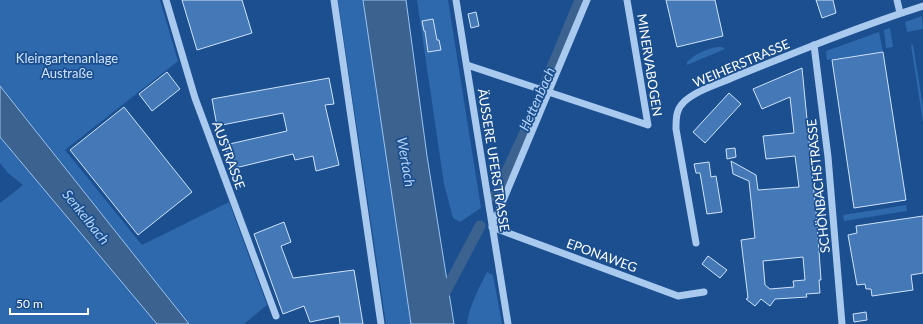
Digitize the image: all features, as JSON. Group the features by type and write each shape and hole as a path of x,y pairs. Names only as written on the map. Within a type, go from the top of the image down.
{"street":[{"name":"AUSTRASSE","path":"166,0 197,102 276,316"},
{"path":"334,0 381,324"},
{"name":"ÄUSSERE UFERSTRASSE","path":"456,0 508,324"},
{"path":"492,227 587,0"},
{"name":"MINERVABOGEN","path":"549,93 648,125 627,0"},
{"path":"897,0 900,14"},
{"name":"WEIHERSTRASSE","path":"696,244 676,129 678,110 684,102 701,92 814,45 923,6"},
{"name":"SCHÖNBACHSTRASSE","path":"814,45 828,157 842,324"},
{"path":"467,65 549,93"},
{"name":"EPONAWEG","path":"492,227 678,296 704,292"}],"green space":[{"name":"Kleingartenanlage Austraße","path":"0,0 160,0 178,61 65,150 142,245 229,202 267,305 244,324 189,324 0,86"},
{"path":"338,0 363,0 411,324 386,324"},
{"path":"417,0 448,0 481,208 460,222 453,218 444,184"},
{"path":"922,16 923,29 907,32 905,22"},
{"path":"890,28 893,47 886,48 884,30"},
{"path":"879,32 883,52 827,60 826,51"},
{"path":"911,45 913,45 923,107 923,122"},
{"path":"717,47 722,47 725,49 687,65 687,62 697,54"},
{"path":"0,137 157,324 0,324 0,203 23,185 8,173 0,163"},
{"path":"906,205 907,211 844,221 843,215"},
{"path":"487,272 493,275 502,324 467,324 472,304"}],"water":[{"name":"Wertach","path":"363,0 406,0 427,156 454,324 411,324"},
{"name":"Senkelbach","path":"0,86 189,324 157,324 0,137"}],"building":[{"path":"182,0 242,0 252,33 197,50"},
{"path":"666,0 715,0 723,36 677,47"},
{"path":"816,0 833,0 836,13 822,18"},
{"path":"476,12 479,26 471,28 468,14"},
{"path":"433,19 437,40 439,40 441,50 428,52 422,21"},
{"path":"883,52 906,200 854,208 832,60"},
{"path":"802,68 817,222 821,280 819,280 820,293 806,294 807,297 775,299 770,306 761,299 755,306 746,299 748,298 741,240 755,238 749,181 733,174 731,161 756,175 758,190 799,187 795,156 766,159 763,136 794,133 790,97 762,109 753,89","holes":["803,257 805,280 793,281 794,287 770,289 765,285 763,261"]},
{"path":"167,72 180,89 152,111 139,94"},
{"path":"329,78 334,104 325,105 339,165 316,171 313,156 295,160 293,154 231,169 225,145 287,131 283,113 217,126 212,99"},
{"path":"729,93 741,104 705,143 693,132"},
{"path":"124,107 192,192 138,235 70,150"},
{"path":"525,119 531,122 527,130 521,127"},
{"path":"735,148 736,157 727,159 726,149"},
{"path":"709,162 711,177 716,176 722,212 707,214 700,173 696,173 694,164"},
{"path":"923,216 923,273 911,275 913,290 872,296 871,289 866,289 865,284 857,285 848,235 857,233 856,226"},
{"path":"284,222 291,242 281,246 293,278 354,270 363,324 340,324 339,316 310,322 304,306 283,314 254,234"},
{"path":"708,256 727,270 720,278 702,264"},
{"path":"866,312 867,320 854,322 853,314"}],"waterway":[{"name":"Hettenbach","path":"495,197 526,130 580,0"},
{"name":"Hettenbach","path":"441,300 480,226"}]}
